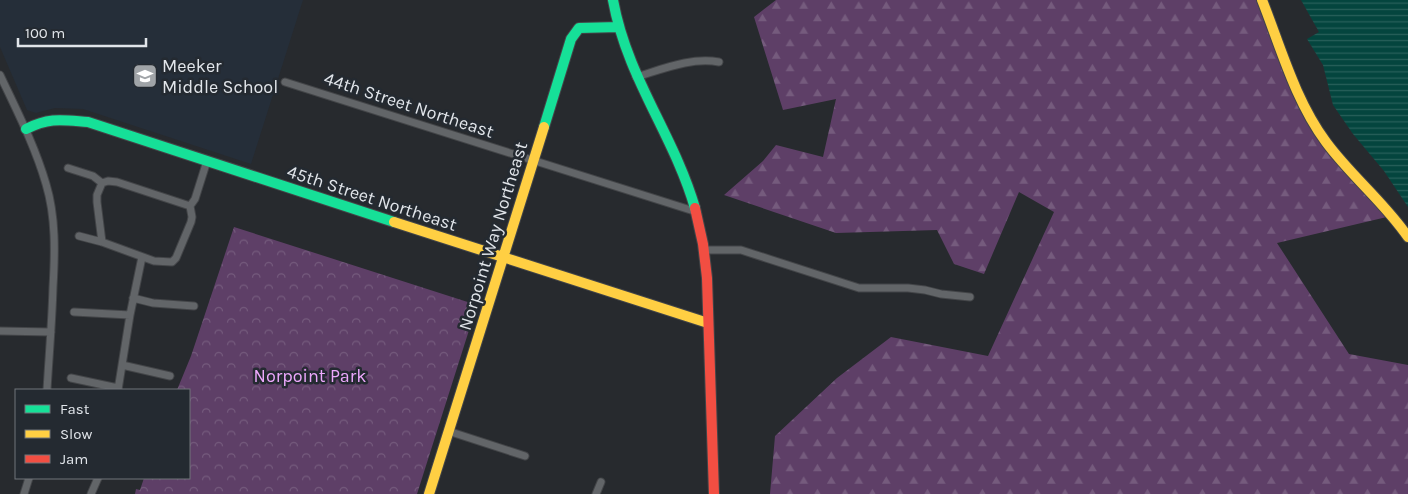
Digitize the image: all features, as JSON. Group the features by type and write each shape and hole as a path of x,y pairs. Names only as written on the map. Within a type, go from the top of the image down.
{"street":[{"path":"613,0 619,27 636,77 674,152 688,185 697,212 705,250 711,454 714,494"},
{"path":"1262,0 1304,109 1326,143 1392,216 1408,237"},
{"name":"Norpoint Way Northeast","path":"429,494 571,39 579,28 586,26 619,27"},
{"path":"636,77 687,62 699,60 719,62"},
{"path":"0,75 26,130 46,184 52,218 54,264 52,332 47,389"},
{"name":"44th Street Northeast","path":"285,82 697,212"},
{"name":"45th Street Northeast","path":"26,130 38,123 55,119 88,122 708,323"},
{"path":"79,236 102,242 154,261 172,262 176,258 192,217 190,206 195,199 207,161"},
{"path":"68,168 93,176 102,182 116,182 190,206"},
{"path":"102,182 97,195 102,242"},
{"path":"705,250 741,250 859,288 908,288 970,297"},
{"path":"71,378 118,389 133,298 142,257"},
{"path":"133,298 153,303 194,306"},
{"path":"74,312 130,315"},
{"path":"0,331 52,332"},
{"path":"122,365 170,376"},
{"path":"448,431 524,456"},
{"path":"24,494 30,479"},
{"path":"91,494 98,479"},
{"path":"596,494 600,482"}],"shaded area":[{"name":"Meeker Middle School","path":"0,0 303,0 251,164 83,109 55,108 36,113 27,110 0,47"},
{"path":"1301,0 1408,0 1408,207 1384,171 1353,134 1333,105 1323,65 1307,39 1319,32"}],"green space":[{"path":"776,0 1262,0 1326,143 1391,216 1277,243 1349,354 1408,365 1408,494 770,494 775,436 837,378 891,337 988,356 1054,212 1019,192 984,274 954,264 937,230 836,233 724,195 763,161 776,145 823,157 836,99 783,110 754,17"},
{"name":"Norpoint Park","path":"234,227 477,305 417,494 135,494 136,489 140,490 144,479 190,479 190,389 177,389 191,356"}],"traffic: fast":[{"path":"613,0 629,55 686,181 695,208"},
{"path":"544,127 571,39 579,28 619,27"},
{"path":"26,129 49,121 88,122 394,222"}],"traffic: slow":[{"path":"1262,0 1297,91 1315,126 1346,166 1389,212 1408,237"},
{"path":"429,494 544,127"},
{"path":"394,222 708,323"}],"traffic: jam":[{"path":"695,208 703,244 707,278 714,494"}],"place":[{"name":"Meeker Middle School","path":"145,76"}]}
